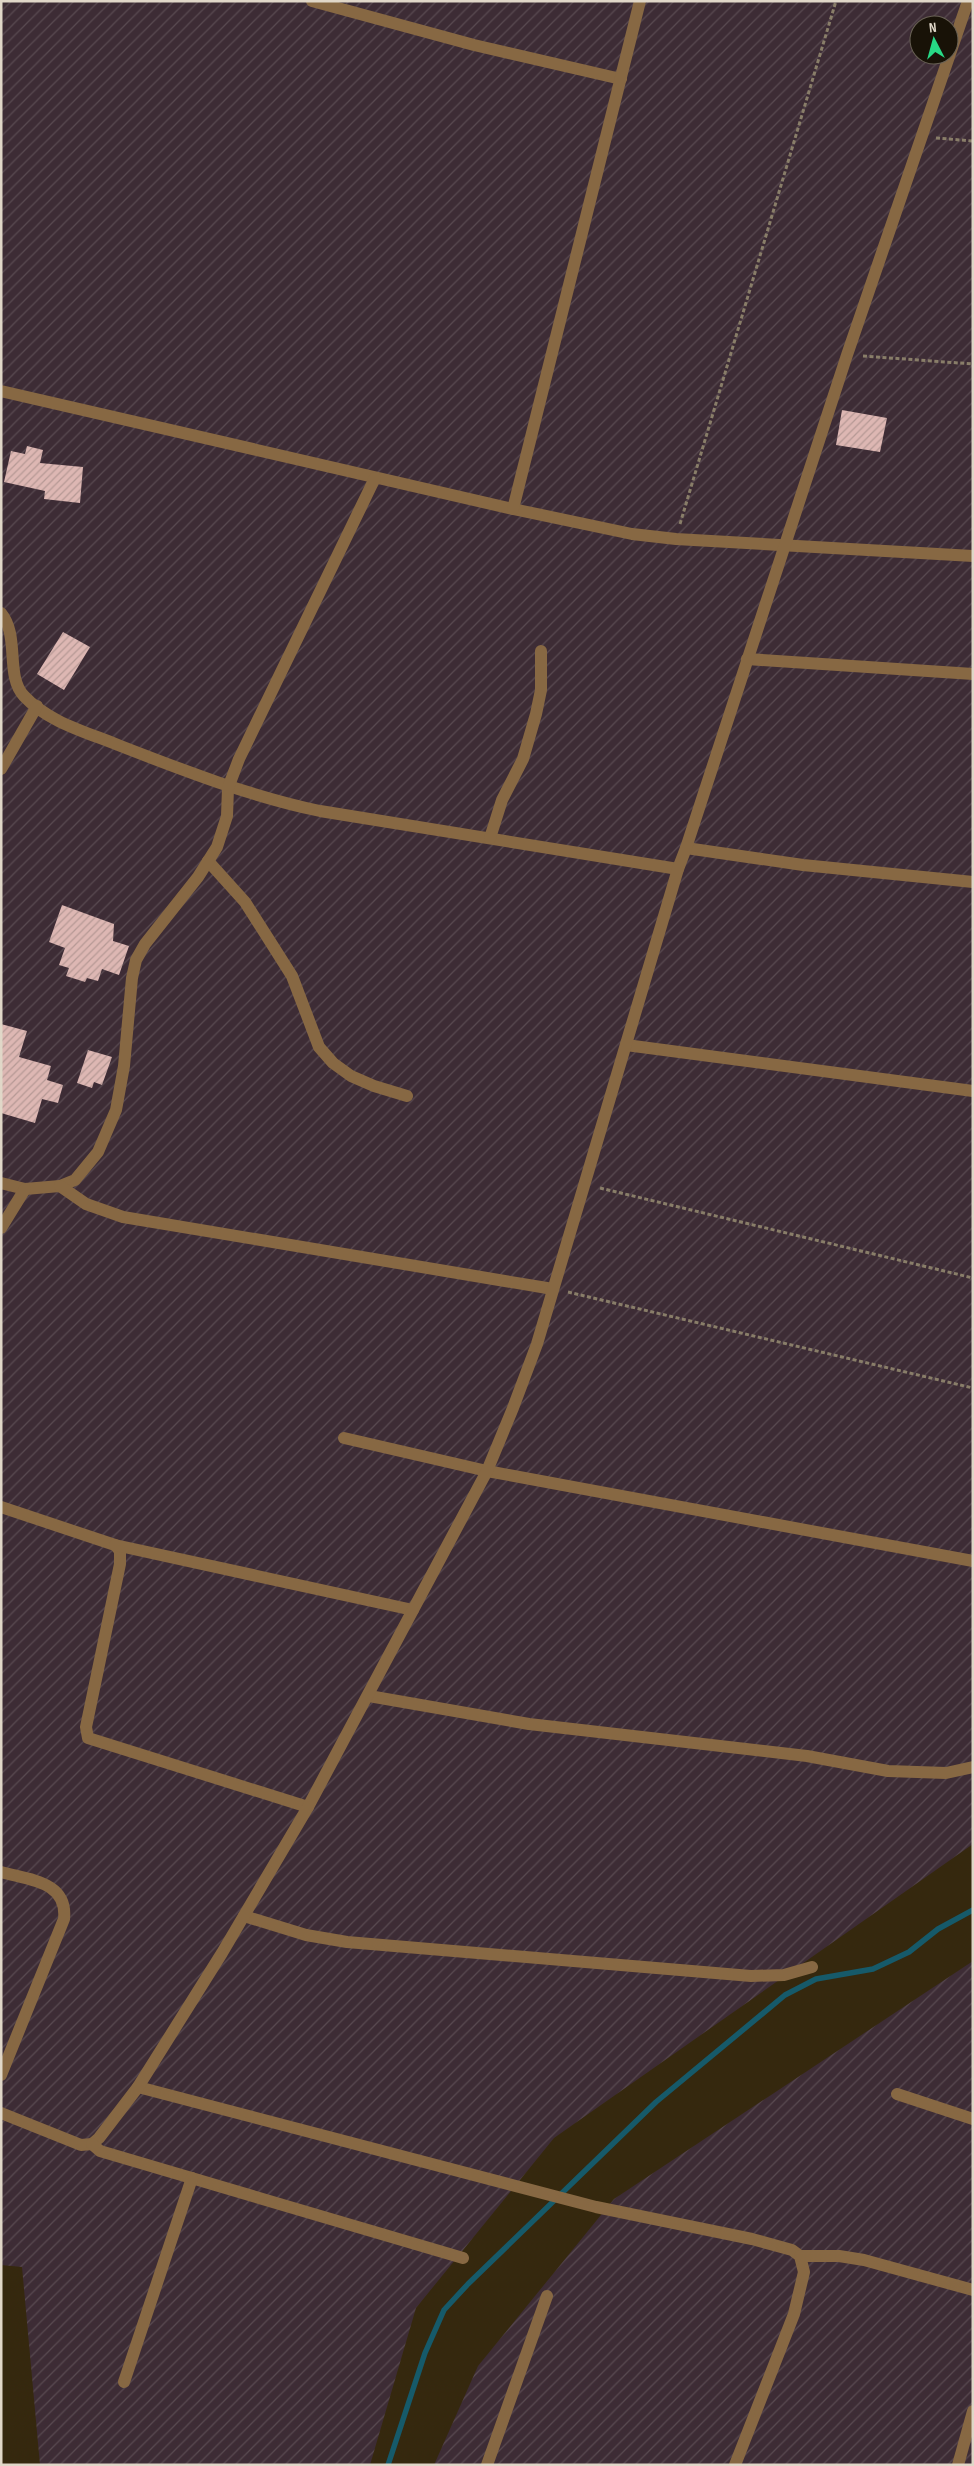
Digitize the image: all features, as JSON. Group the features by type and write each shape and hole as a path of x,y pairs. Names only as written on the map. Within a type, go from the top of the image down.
{"street":[{"path":"312,1 474,45 621,79"},
{"path":"513,509 640,1"},
{"path":"1,2113 81,2145 92,2144 99,2138 138,2087 244,1916 308,1807 369,1696 487,1470 513,1408 553,1289 678,868 847,355 968,1"},
{"path":"1,391 375,478 632,534 676,539 973,556"},
{"path":"1,1183 26,1189 60,1186 75,1180 98,1152 116,1110 124,1066 132,978 136,960 217,846 227,816 228,788 239,759 375,478"},
{"path":"1,613 10,629 17,686 22,695 58,721 228,788 320,811 678,868"},
{"path":"490,838 502,800 523,759 536,714 541,690 541,651"},
{"path":"746,659 973,674"},
{"path":"1,769 37,706"},
{"path":"686,848 803,865 973,882"},
{"path":"208,860 245,902 292,976 319,1047 333,1063 351,1076 374,1086 408,1096"},
{"path":"626,1045 973,1091"},
{"path":"60,1186 86,1204 123,1217 553,1289"},
{"path":"1,1228 26,1189"},
{"path":"344,1438 487,1470 973,1561"},
{"path":"1,1507 115,1545 413,1610"},
{"path":"115,1545 120,1551 121,1558 86,1727 88,1738 308,1807"},
{"path":"369,1696 528,1724 807,1756 888,1771 946,1773 973,1767"},
{"path":"1,1872 50,1886 60,1894 65,1907 64,1919 1,2075"},
{"path":"244,1916 306,1935 347,1942 751,1976 784,1975 812,1967"},
{"path":"138,2087 596,2208 752,2239 792,2250 800,2256 839,2256 864,2260 973,2290"},
{"path":"897,2094 973,2119"},
{"path":"92,2144 100,2151 463,2258"},
{"path":"124,2382 192,2178"},
{"path":"735,2465 794,2314 804,2272 800,2256"},
{"path":"487,2465 547,2296"},
{"path":"958,2465 973,2410"}],"path":[{"path":"676,539 836,1"},
{"path":"923,136 973,142"},
{"path":"847,355 973,364"},
{"path":"584,1185 973,1278"},
{"path":"553,1289 973,1388"}],"shaded area":[{"path":"1,1 973,1 973,1844 554,2138 416,2308 370,2465 40,2465 22,2267 1,2265"},
{"path":"973,1961 973,2465 434,2465 478,2366 614,2199"}],"building":[{"path":"842,410 887,418 880,452 836,445"},
{"path":"27,446 43,450 40,463 83,467 80,503 44,499 45,491 4,482 11,451 25,454"},
{"path":"63,632 90,647 64,690 37,674"},
{"path":"62,905 114,924 113,941 129,946 119,975 102,969 98,981 87,978 85,982 66,976 69,968 59,965 65,948 49,942"},
{"path":"1,1024 27,1031 19,1057 51,1066 47,1080 63,1085 58,1103 42,1099 35,1123 1,1113"},
{"path":"88,1050 112,1057 102,1085 94,1082 92,1088 77,1083"}],"waterway":[{"path":"388,2465 425,2353 444,2310 468,2284 656,2102 785,1995 816,1979 873,1969 909,1952 938,1929 973,1910"}]}
